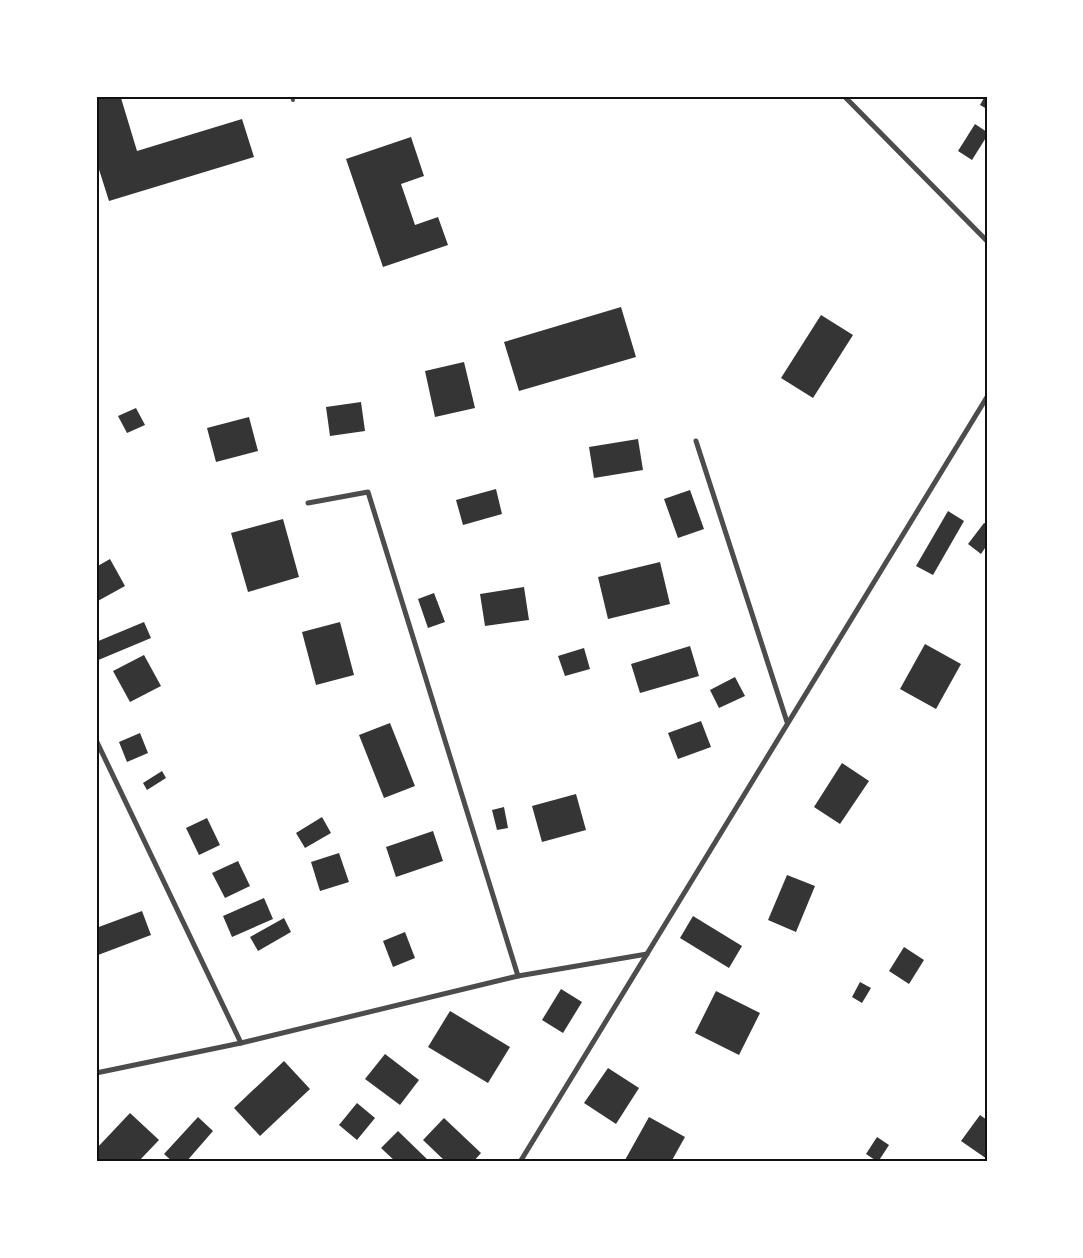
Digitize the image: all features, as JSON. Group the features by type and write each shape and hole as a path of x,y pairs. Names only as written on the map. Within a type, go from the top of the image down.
{"street":[{"path":"844,96 987,241"},
{"path":"520,1162 987,397"},
{"path":"696,441 787,722"},
{"path":"308,503 368,492 518,976"},
{"path":"96,740 241,1043"},
{"path":"96,1073 241,1043 518,976 647,954"}],"building":[{"path":"96,96 125,96 121,98 137,151 242,119 254,157 109,201 96,160"},
{"path":"985,96 987,96 987,109 980,105"},
{"path":"975,124 987,132 987,136 972,160 958,151"},
{"path":"411,137 424,176 401,184 415,225 438,217 448,245 383,267 346,159"},
{"path":"621,307 636,357 519,391 504,342"},
{"path":"821,315 853,335 813,398 781,378"},
{"path":"464,362 475,408 435,417 425,371"},
{"path":"361,402 365,431 330,436 326,407"},
{"path":"136,408 145,425 127,433 118,416"},
{"path":"249,417 258,451 216,462 207,428"},
{"path":"638,439 643,470 594,478 589,447"},
{"path":"496,489 502,514 463,525 456,500"},
{"path":"690,490 704,529 678,538 664,499"},
{"path":"948,511 964,521 933,575 916,566"},
{"path":"283,519 299,577 248,592 231,533"},
{"path":"984,523 987,524 987,545 981,554 968,544"},
{"path":"110,559 125,586 96,602 96,567"},
{"path":"660,562 670,604 608,619 598,577"},
{"path":"524,587 529,620 485,626 480,594"},
{"path":"434,593 445,622 428,628 418,599"},
{"path":"144,622 151,638 96,661 96,642"},
{"path":"340,622 354,675 316,685 302,632"},
{"path":"925,644 961,664 936,709 900,689"},
{"path":"690,646 699,676 640,693 631,664"},
{"path":"584,648 590,669 565,676 558,656"},
{"path":"144,655 161,686 130,702 113,671"},
{"path":"735,677 745,696 719,708 710,690"},
{"path":"701,721 711,747 678,759 668,733"},
{"path":"390,723 415,786 384,798 359,735"},
{"path":"140,733 148,753 127,762 119,742"},
{"path":"842,763 869,781 840,824 814,807"},
{"path":"162,771 166,778 147,790 143,783"},
{"path":"576,794 586,830 542,842 532,806"},
{"path":"504,807 508,828 497,830 492,810"},
{"path":"322,817 331,833 305,848 296,833"},
{"path":"207,818 220,845 199,855 186,828"},
{"path":"433,831 443,861 396,877 386,847"},
{"path":"339,853 349,882 320,891 311,862"},
{"path":"238,861 250,886 225,898 212,873"},
{"path":"787,875 815,886 796,932 768,920"},
{"path":"264,898 273,919 232,937 223,916"},
{"path":"142,911 151,935 98,955 96,928"},
{"path":"693,916 742,946 729,968 680,938"},
{"path":"284,918 291,932 258,951 250,937"},
{"path":"405,932 415,958 393,967 383,941"},
{"path":"904,947 924,960 909,984 889,971"},
{"path":"860,982 871,988 862,1003 852,997"},
{"path":"561,989 582,1002 563,1033 542,1020"},
{"path":"716,991 760,1013 739,1055 695,1033"},
{"path":"450,1011 510,1047 488,1083 428,1047"},
{"path":"385,1054 419,1080 400,1105 365,1079"},
{"path":"284,1061 310,1089 260,1136 234,1108"},
{"path":"608,1068 639,1088 616,1124 584,1103"},
{"path":"357,1103 375,1118 357,1140 339,1125"},
{"path":"130,1113 159,1140 138,1162 96,1162 96,1149"},
{"path":"980,1115 987,1120 987,1159 961,1141"},
{"path":"198,1117 213,1131 186,1162 173,1162 164,1154"},
{"path":"649,1117 685,1137 671,1162 629,1162 625,1160"},
{"path":"444,1118 481,1153 473,1162 446,1162 423,1140"},
{"path":"398,1131 430,1162 396,1162 381,1148"},
{"path":"877,1137 889,1145 878,1162 866,1154"}]}
